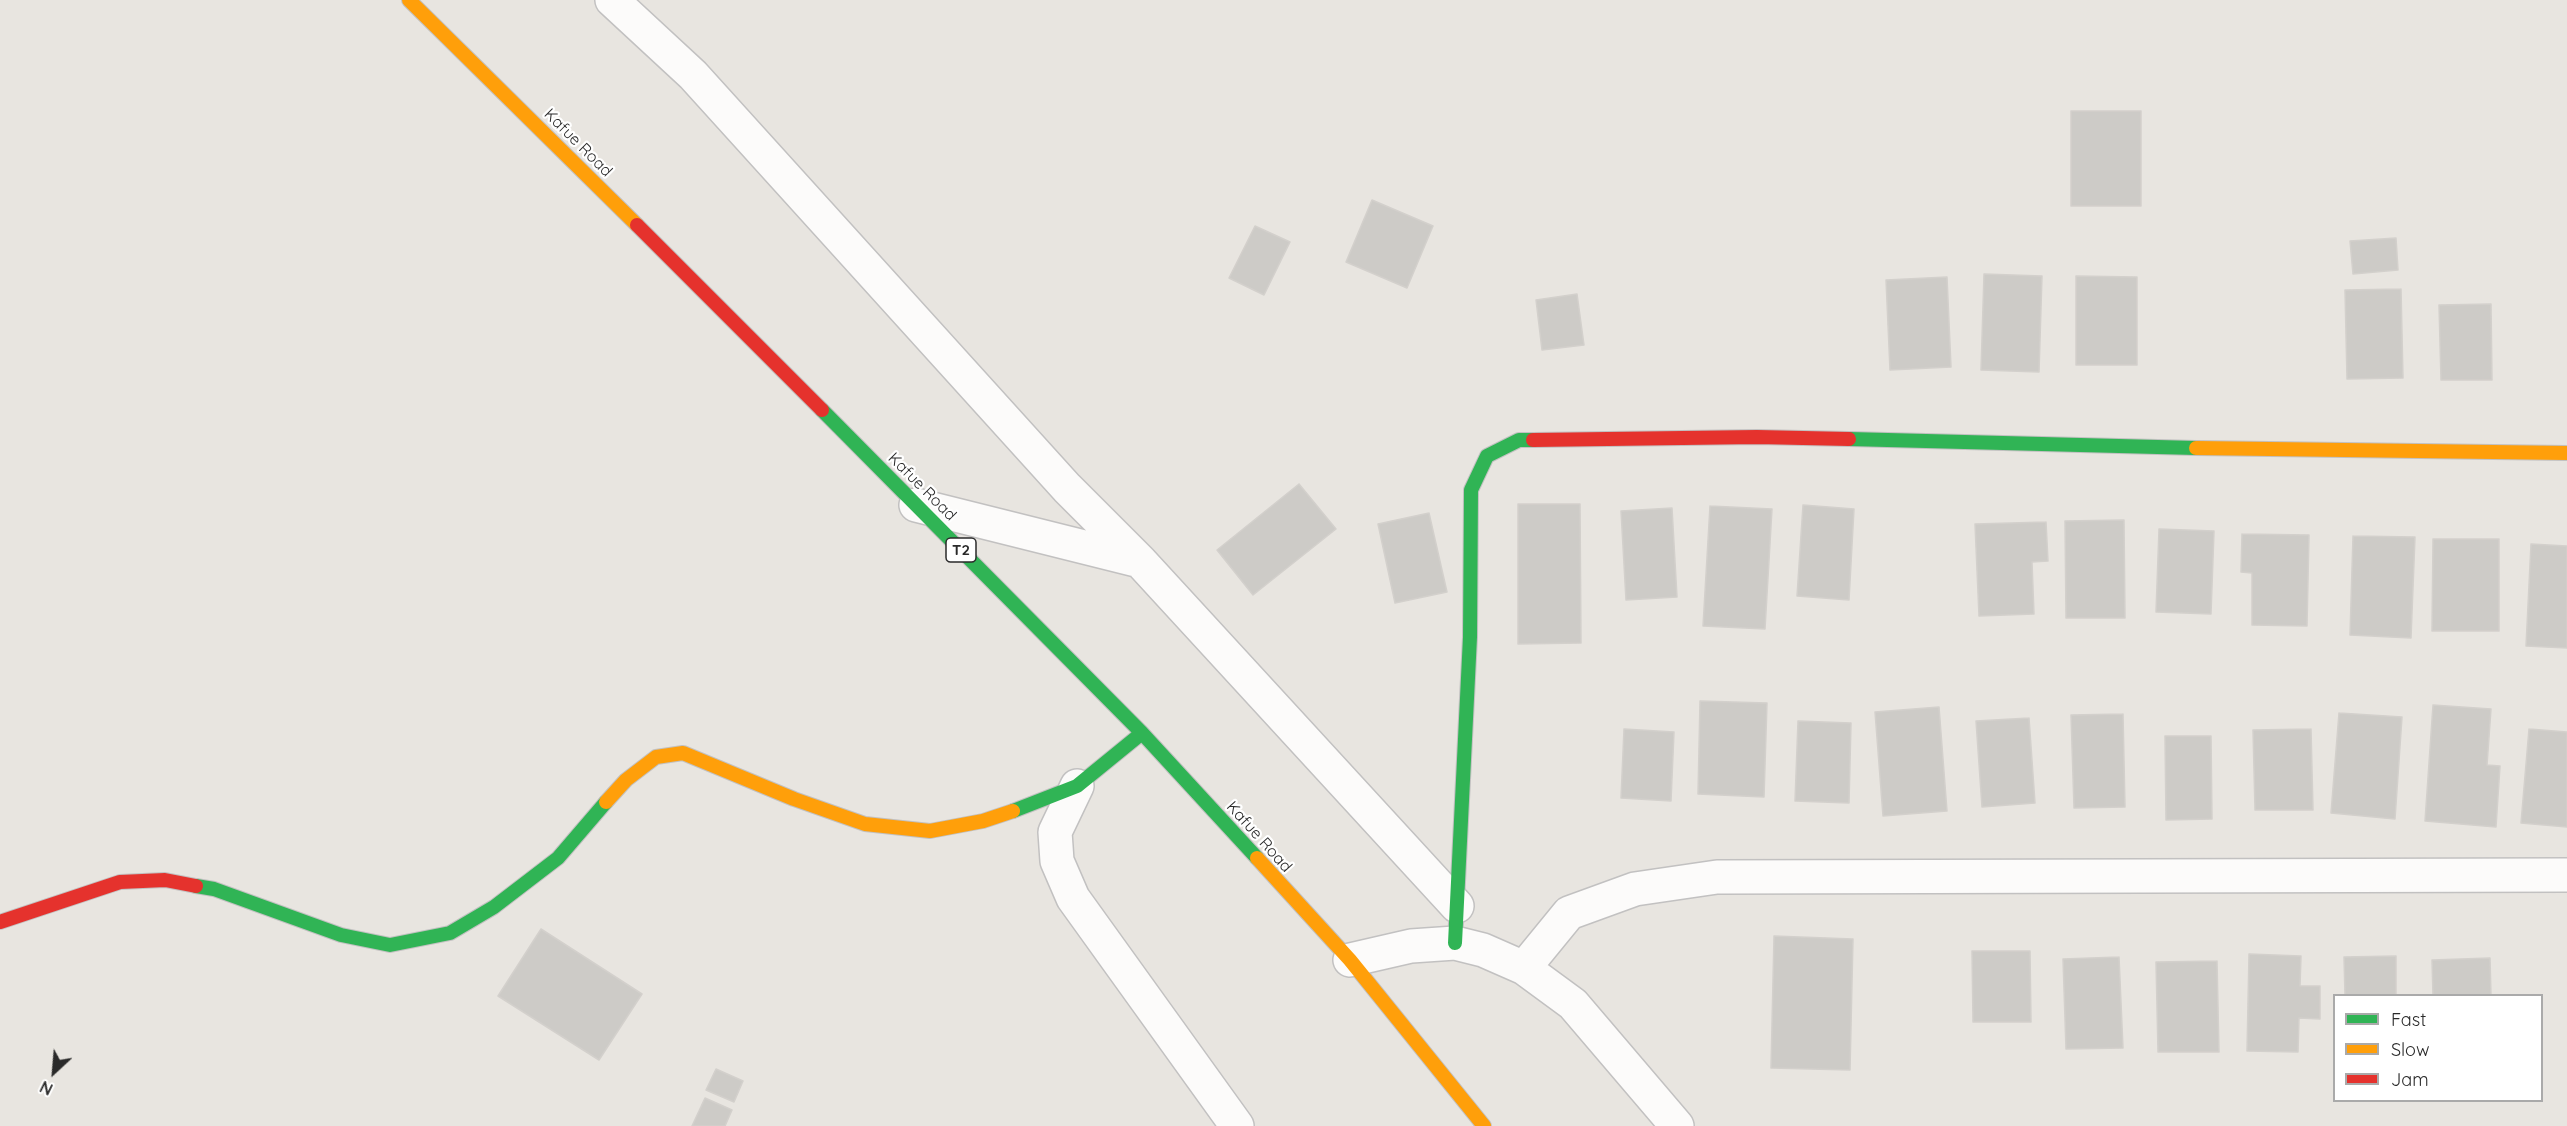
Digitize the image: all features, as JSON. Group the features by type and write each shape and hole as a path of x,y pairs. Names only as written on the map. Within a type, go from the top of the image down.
{"main road":[{"name":"Kafue Road","path":"409,0 1142,733 1350,960 1484,1126"},
{"path":"1455,943 1470,637 1471,490 1487,456 1519,440 1757,437 2148,447 2567,453"},
{"path":"0,922 120,882 165,880 214,889 342,935 390,945 450,933 494,907 558,858 626,780 656,757 683,753 794,799 865,824 930,831 983,821 1034,804 1077,786 1142,733"}],"street":[{"path":"612,0 693,75 1067,488 1140,561 1457,906"},
{"path":"916,505 1140,561"},
{"path":"1077,786 1055,832 1057,861 1073,898 1238,1126"},
{"path":"1524,968 1569,913 1635,889 1717,877 2567,875"},
{"path":"1350,960 1411,946 1455,943 1483,950 1524,968 1573,1004 1677,1126"}],"building":[{"path":"2071,111 2141,111 2141,206 2071,206"},
{"path":"1372,200 1433,226 1407,288 1346,262"},
{"path":"1255,226 1290,242 1264,295 1229,278"},
{"path":"2396,238 2398,270 2353,274 2350,241"},
{"path":"1984,274 2042,276 2039,372 1981,370"},
{"path":"2076,276 2137,277 2137,365 2076,365"},
{"path":"1947,277 1951,367 1890,370 1886,280"},
{"path":"2401,289 2403,378 2347,379 2345,290"},
{"path":"1577,294 1584,345 1542,350 1536,300"},
{"path":"2491,304 2492,380 2441,380 2439,305"},
{"path":"1299,484 1336,529 1253,595 1217,550"},
{"path":"1518,504 1580,504 1581,643 1518,644"},
{"path":"1803,505 1854,509 1849,600 1797,596"},
{"path":"1710,506 1772,509 1765,629 1703,626"},
{"path":"1672,508 1677,597 1626,600 1621,511"},
{"path":"1429,513 1447,592 1395,603 1378,524"},
{"path":"2124,520 2125,618 2066,618 2065,521"},
{"path":"2046,522 2048,561 2032,562 2034,614 1979,616 1975,524"},
{"path":"2159,529 2214,531 2211,614 2156,612"},
{"path":"2242,534 2309,535 2307,626 2252,625 2252,573 2241,572"},
{"path":"2353,536 2415,537 2411,638 2350,635"},
{"path":"2433,539 2499,539 2499,631 2432,631"},
{"path":"2531,544 2567,546 2567,648 2526,646"},
{"path":"1700,701 1767,703 1764,797 1698,794"},
{"path":"2433,705 2491,709 2487,765 2500,766 2496,827 2425,821"},
{"path":"1939,707 1947,811 1883,816 1875,712"},
{"path":"2339,713 2402,717 2395,819 2331,813"},
{"path":"2123,714 2125,807 2074,808 2071,715"},
{"path":"2029,718 2035,803 1982,807 1976,721"},
{"path":"1798,721 1851,723 1849,803 1795,801"},
{"path":"1624,729 1674,732 1671,801 1621,798"},
{"path":"2311,729 2313,810 2255,810 2253,730"},
{"path":"2529,729 2567,732 2567,827 2521,823"},
{"path":"2165,736 2211,736 2212,819 2166,820"},
{"path":"541,929 642,994 599,1060 498,996"},
{"path":"1774,936 1853,939 1850,1070 1771,1068"},
{"path":"1972,951 2030,951 2031,1022 1973,1022"},
{"path":"2249,954 2301,956 2300,986 2320,986 2320,1019 2299,1018 2298,1052 2247,1051"},
{"path":"2396,956 2396,994 2345,994 2344,957"},
{"path":"2119,957 2123,1048 2066,1049 2063,959"},
{"path":"2490,958 2491,994 2433,994 2432,960"},
{"path":"2217,961 2219,1052 2158,1052 2156,962"},
{"path":"716,1069 743,1081 734,1102 706,1090"},
{"path":"705,1098 732,1110 725,1126 692,1126"}],"traffic: fast":[{"path":"822,410 1142,733 1257,858"},
{"path":"1849,439 2196,448"},
{"path":"1455,943 1470,637 1471,490 1487,456 1519,440 1533,440"},
{"path":"1013,811 1077,786 1142,733"},
{"path":"196,886 214,889 341,935 390,945 450,933 494,907 558,858 606,802"}],"traffic: slow":[{"path":"409,0 637,225"},
{"path":"2196,448 2567,453"},
{"path":"606,802 626,780 656,757 683,753 794,799 865,824 930,831 983,821 1013,811"},
{"path":"1257,858 1350,960 1484,1126"}],"traffic: jam":[{"path":"637,225 822,410"},
{"path":"1533,440 1757,437 1849,439"},
{"path":"0,922 120,882 165,880 196,886"}]}
